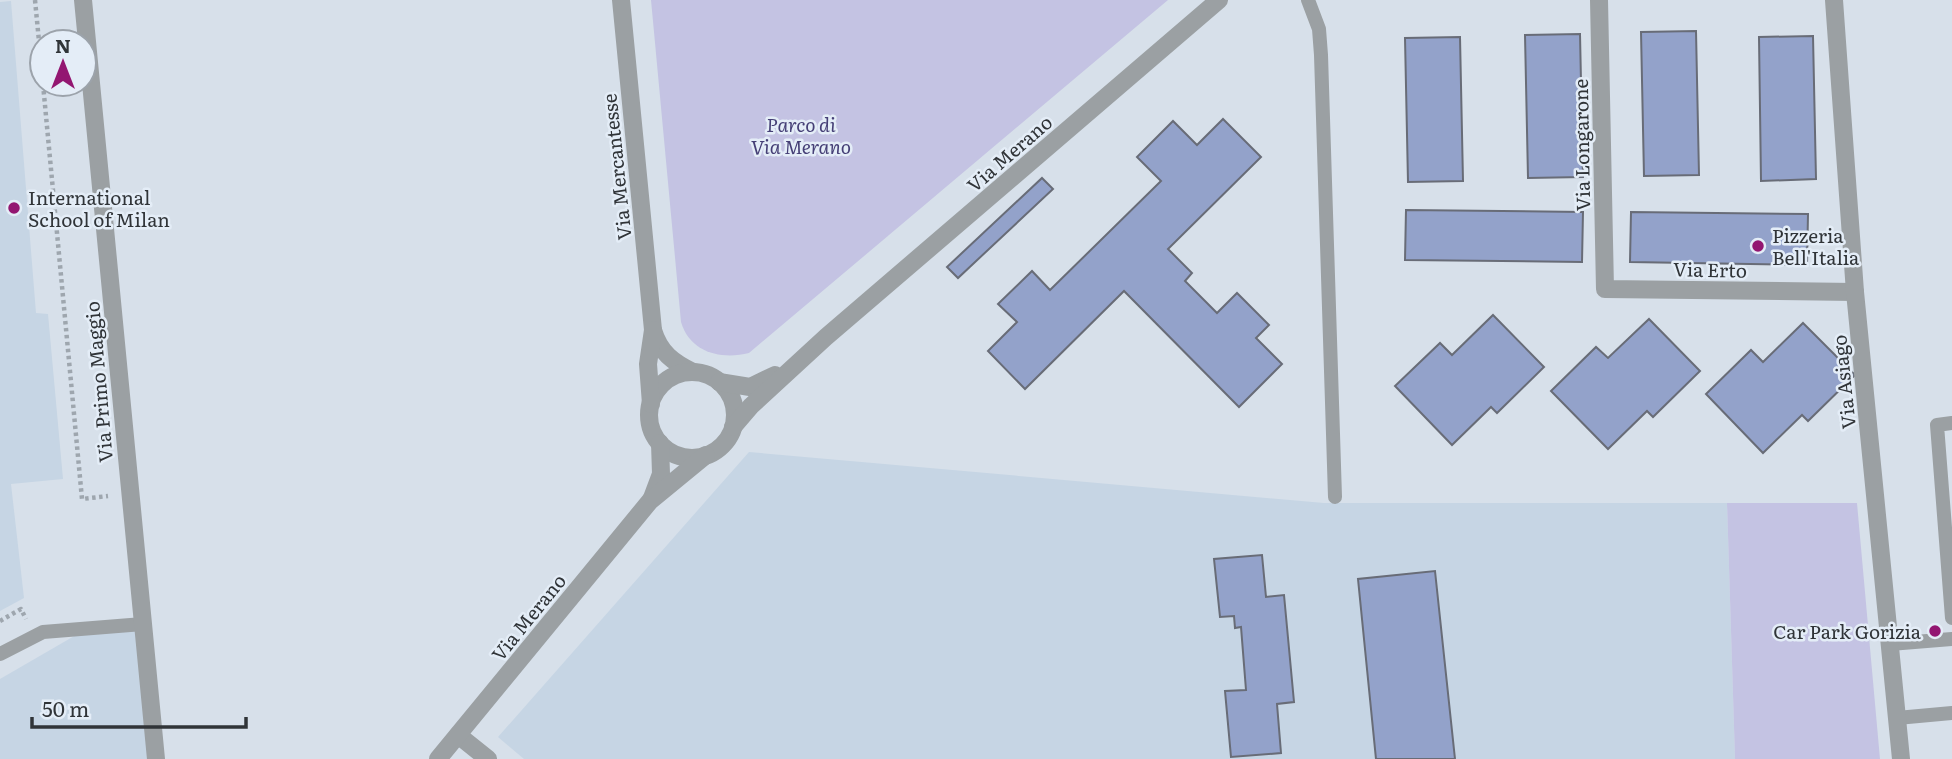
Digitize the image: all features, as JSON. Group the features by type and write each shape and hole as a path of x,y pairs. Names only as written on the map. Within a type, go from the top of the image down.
{"street":[{"name":"Via Primo Maggio","path":"83,0 156,759"},
{"name":"Via Mercantesse","path":"621,0 653,330 648,364 651,404"},
{"name":"Via Merano","path":"826,338 1219,0"},
{"name":"Via Longarone","path":"1599,0 1605,289"},
{"name":"Via Asiago","path":"1834,0 1855,292 1901,759"},
{"name":"Via Erto","path":"1605,289 1855,292"},
{"name":"Via Mercantesse","path":"653,330 662,351 673,362 693,372"},
{"path":"706,455 684,457 660,443 652,432 651,404 667,381 693,372 719,382 750,387 761,384 826,338"},
{"path":"650,501 706,455 723,445 733,427 751,406 826,338"},
{"path":"719,382 729,393 734,405 733,427"},
{"path":"650,501 661,474 660,443"},
{"name":"Via Merano","path":"438,759 650,501"},
{"path":"458,735 488,759"}],"lane":[{"path":"1308,0 1319,29 1321,55 1335,497"},
{"path":"1952,423 1937,425 1952,618"},
{"path":"0,654 43,632 143,624"},
{"path":"1889,644 1952,639"},
{"path":"1897,718 1952,713"}],"path":[{"path":"35,0 38,28"},
{"path":"44,98 82,499 130,494"}],"shaded area":[{"name":"International School of Milan","path":"11,1 36,313 48,314 63,479 11,484 24,598 0,611 0,2"},
{"path":"749,452 1324,503 1727,503 1735,759 524,759 498,737"},
{"path":"139,629 152,759 0,759 0,679 76,635"}],"green space":[{"name":"Parco di Via Merano","path":"651,0 1168,0 749,353 728,355 708,352 699,347 685,333 681,322"},
{"path":"1727,503 1857,503 1880,759 1735,759"}],"building":[{"path":"1696,31 1699,175 1644,176 1641,32"},
{"path":"1580,34 1583,177 1528,178 1525,35"},
{"path":"1813,36 1816,179 1761,181 1759,37"},
{"path":"1460,37 1463,181 1408,182 1405,38"},
{"path":"1223,119 1261,157 1168,249 1192,273 1185,281 1217,313 1237,293 1269,325 1256,338 1282,364 1239,407 1124,291 1025,389 988,351 1017,322 998,304 1032,271 1050,290 1161,181 1137,157 1173,121 1197,145"},
{"path":"1042,178 1053,189 958,278 947,267"},
{"path":"1406,210 1583,212 1582,262 1405,260"},
{"path":"1631,212 1808,214 1807,265 1630,262"},
{"path":"1493,315 1544,367 1497,413 1491,407 1452,445 1395,386 1440,343 1452,355"},
{"path":"1649,319 1700,371 1653,417 1647,411 1608,449 1551,391 1596,347 1608,358"},
{"path":"1803,323 1855,375 1808,421 1802,415 1763,453 1706,394 1751,350 1763,362"},
{"path":"1262,555 1266,597 1284,595 1294,702 1277,704 1281,753 1231,757 1225,691 1246,690 1241,627 1235,628 1234,616 1220,617 1214,559"},
{"path":"1435,571 1455,759 1376,759 1358,579"}],"place":[{"name":"International School of Milan","path":"14,208"},
{"name":"Pizzeria Bell'Italia","path":"1758,246"},
{"name":"Car Park Gorizia","path":"1935,631"}]}
